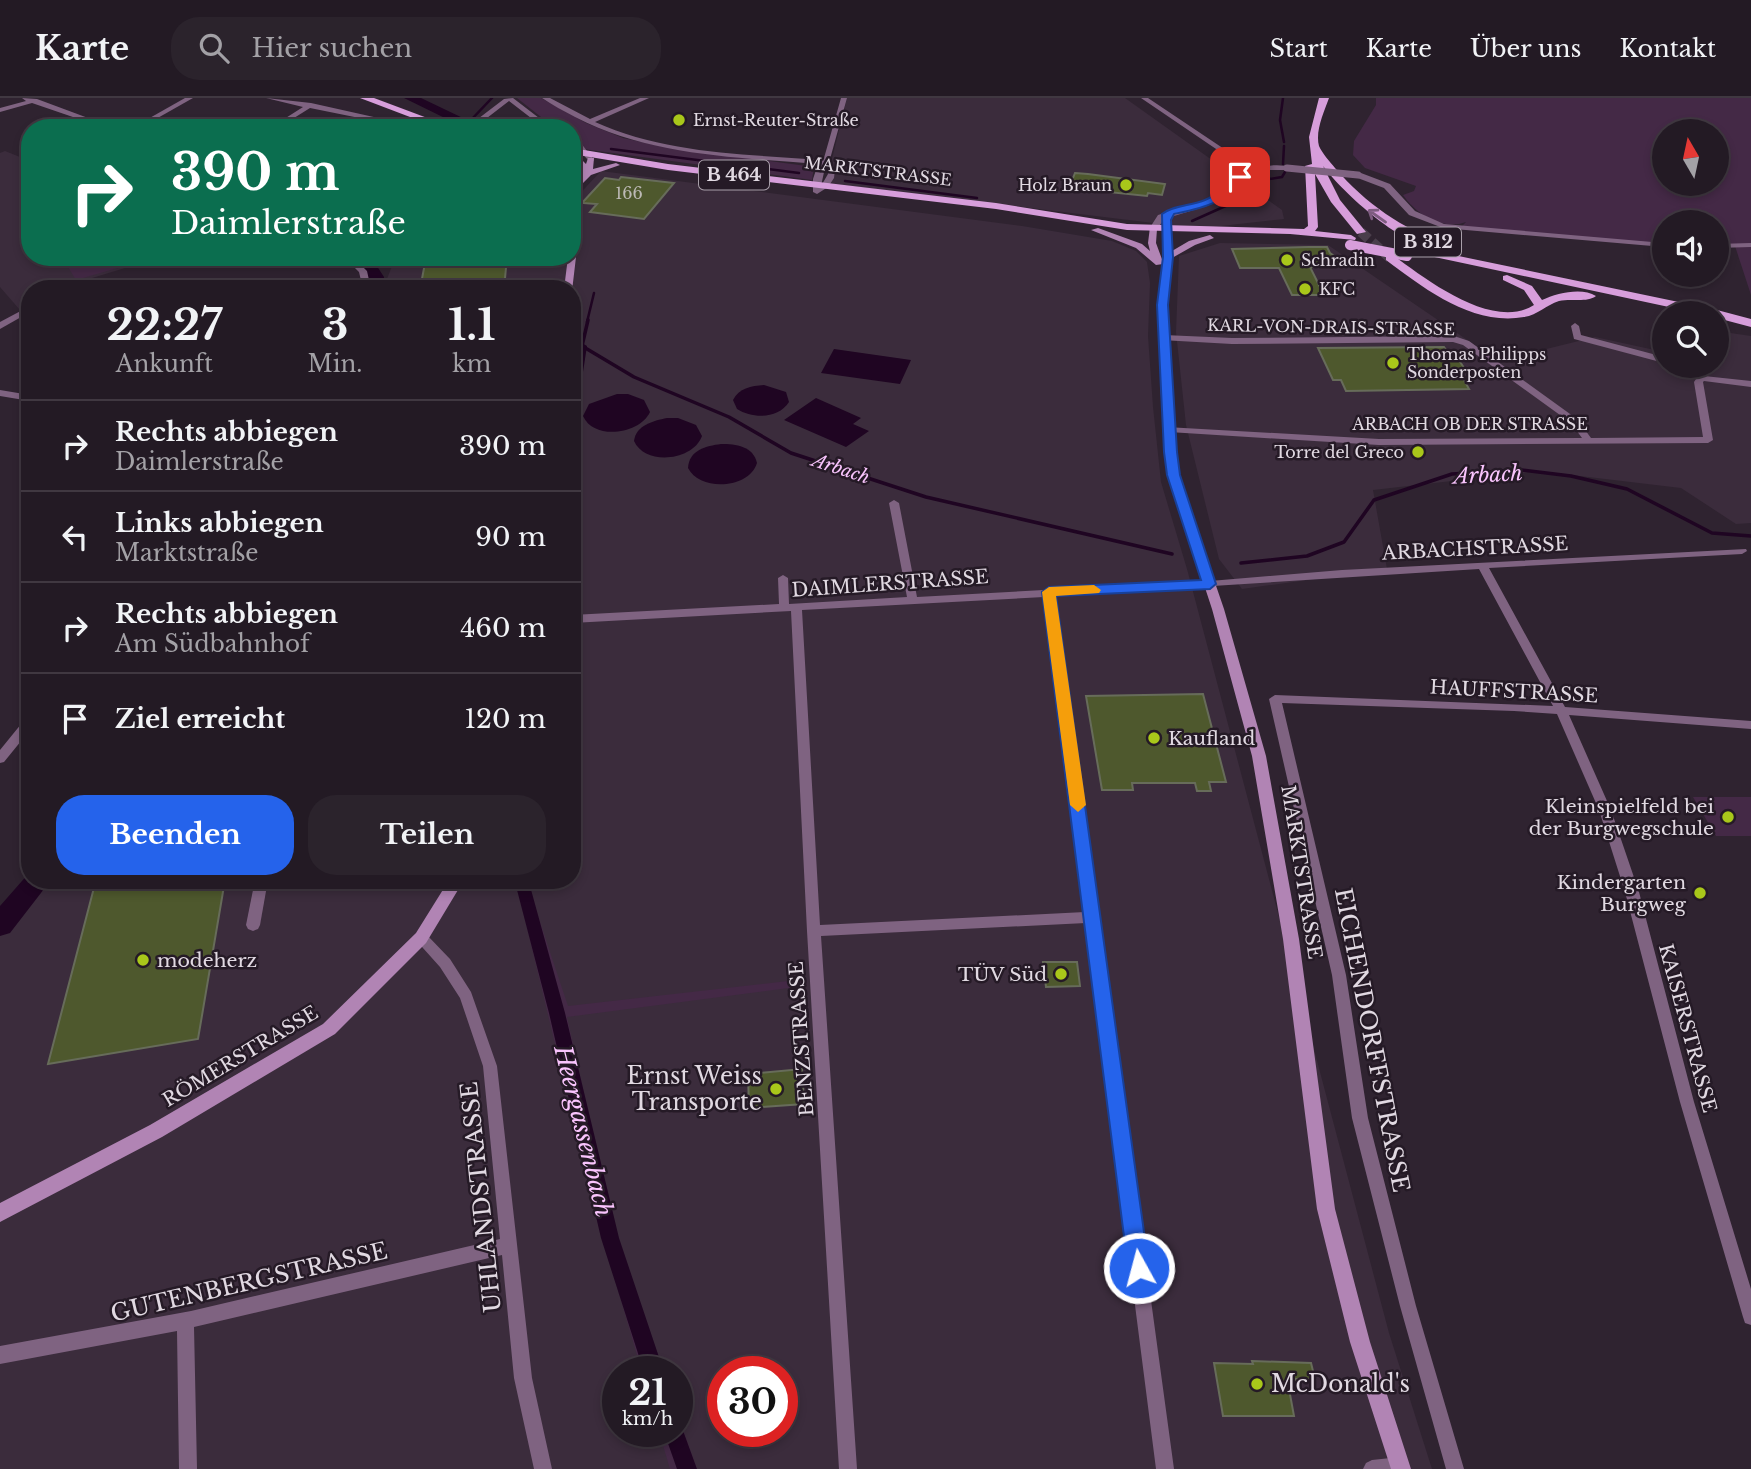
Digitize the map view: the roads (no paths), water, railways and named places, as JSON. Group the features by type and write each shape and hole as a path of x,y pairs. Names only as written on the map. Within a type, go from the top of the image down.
{"main road":[{"path":"365,98 432,119"},
{"path":"381,98 436,119"},
{"name":"B 312","path":"1324,98 1317,119 1316,149 1321,180 1340,207"},
{"name":"B 312","path":"1316,149 1362,205 1396,227 1437,245 1556,281 1652,301"},
{"name":"B 312","path":"1311,225 1310,164 1316,149"},
{"name":"MARKTSTRASSE","path":"581,155 1152,232"},
{"name":"MARKTSTRASSE","path":"581,156 616,165 820,188 1095,230 1166,233 1163,260 1164,338 1173,475 1210,584 1259,756 1291,939 1326,1209 1360,1342 1401,1467"},
{"path":"581,162 586,175"},
{"path":"581,162 586,175"},
{"name":"B 312","path":"1324,162 1354,238"},
{"path":"581,180 586,175 616,165"},
{"name":"B 464","path":"1166,233 1311,225 1500,275"},
{"path":"1095,230 1129,241 1163,260 1186,245 1210,238"},
{"name":"MARKTSTRASSE","path":"1152,232 1163,260"},
{"name":"B 464","path":"1166,233 1210,238 1354,238"},
{"name":"B 464","path":"1404,251 1556,281"},
{"name":"B 312","path":"1390,258 1446,294 1486,312 1525,314 1567,296 1607,296 1652,306"},
{"path":"1500,275 1607,296"},
{"path":"1500,275 1528,288 1541,306"},
{"name":"B 312","path":"1729,318 1751,323"},
{"path":"1729,323 1751,328"},
{"name":"RÖMERSTRASSE","path":"0,1213 156,1131 328,1029 421,938 451,889"}],"street":[{"path":"25,98 36,99 88,119"},
{"path":"152,119 190,98"},
{"path":"269,98 378,119"},
{"path":"545,98 589,122 624,136 660,145 825,160 831,166 831,181 820,188"},
{"path":"589,122 646,98"},
{"path":"820,188 825,160 844,98"},
{"path":"1144,98 1253,171"},
{"path":"0,110 36,99"},
{"path":"473,119 507,100"},
{"path":"507,100 527,119"},
{"path":"507,100 536,119"},
{"path":"288,119 311,105"},
{"path":"1152,232 1157,219 1224,195 1240,177 1253,171 1287,168 1358,175 1387,186 1408,211 1443,226 1652,243"},
{"path":"1166,233 1167,214"},
{"path":"1729,246 1751,245"},
{"path":"0,326 21,313"},
{"path":"1575,326 1577,337 1652,357"},
{"name":"KARL-VON-DRAIS-STRASSE","path":"1164,338 1232,341 1454,339 1466,343 1574,421 1588,440"},
{"path":"1702,378 1751,384"},
{"name":"ARBACH OB DER STRASSE","path":"1169,429 1379,442 1708,440 1698,382 1702,378"},
{"path":"0,393 21,396"},
{"path":"894,503 912,598"},
{"name":"ARBACHSTRASSE","path":"1210,584 1342,573 1742,551"},
{"name":"KAISERSTRASSE","path":"1483,566 1561,710 1605,810 1632,892 1687,1102 1751,1317"},
{"name":"BENZSTRASSE","path":"783,578 790,607 814,931 848,1469"},
{"name":"DAIMLERSTRASSE","path":"581,619 912,598 1210,584"},
{"path":"1049,592 1165,1469"},
{"name":"HAUFFSTRASSE","path":"1275,699 1561,710 1751,725"},
{"name":"EICHENDORFFSTRASSE","path":"1275,699 1339,975 1360,1118 1408,1306 1455,1469"},
{"path":"0,759 21,732"},
{"path":"253,925 260,889"},
{"path":"814,931 1093,917"},
{"name":"UHLANDSTRASSE","path":"421,938 445,963 466,996 490,1066 523,1378 542,1469"},
{"name":"GUTENBERGSTRASSE","path":"0,1355 95,1341 185,1322 508,1246"},
{"path":"185,1322 188,1469"},
{"path":"1372,1469 1401,1467"}],"waterway":[{"path":"410,98 458,119"},
{"path":"472,119 492,98"},
{"path":"1283,98 1280,120 1284,142"},
{"path":"1283,164 1284,146"},
{"path":"611,149 799,173"},
{"path":"1256,186 1263,180 1282,177 1285,172"},
{"path":"845,181 977,198"},
{"path":"1192,221 1230,204"},
{"path":"369,266 376,280"},
{"name":"Arbach","path":"587,322 594,293"},
{"name":"Arbach","path":"588,320 582,346 634,377 729,417 791,453 926,497 1172,554"},
{"name":"Heergassenbach","path":"581,352 582,346"},
{"name":"Arbach","path":"1241,563 1307,556 1344,542 1374,500 1452,474 1521,470 1571,476 1627,489 1712,533 1751,536"},
{"path":"0,925 30,889"},
{"name":"Heergassenbach","path":"524,889 557,1013 610,1238 649,1356"},
{"name":"Heergassenbach","path":"679,1447 687,1469"}],"tunnel":[{"path":"1361,232 1390,258"}],"place":[{"name":"Ernst-Reuter-Straße","path":"679,120"},
{"name":"Holz Braun","path":"1126,185"},
{"name":"Schradin","path":"1287,260"},
{"name":"KFC","path":"1305,289"},
{"name":"Thomas Philipps Sonderposten","path":"1393,363"},
{"name":"Torre del Greco","path":"1418,452"},
{"name":"Kaufland","path":"1154,738"},
{"name":"Kleinspielfeld bei der Burgwegschule","path":"1728,817"},
{"name":"Kindergarten Burgweg","path":"1700,893"},
{"name":"modeherz","path":"143,960"},
{"name":"TÜV Süd","path":"1061,974"},
{"name":"Ernst Weiss Transporte","path":"776,1089"},
{"name":"McDonald's","path":"1257,1384"}]}
